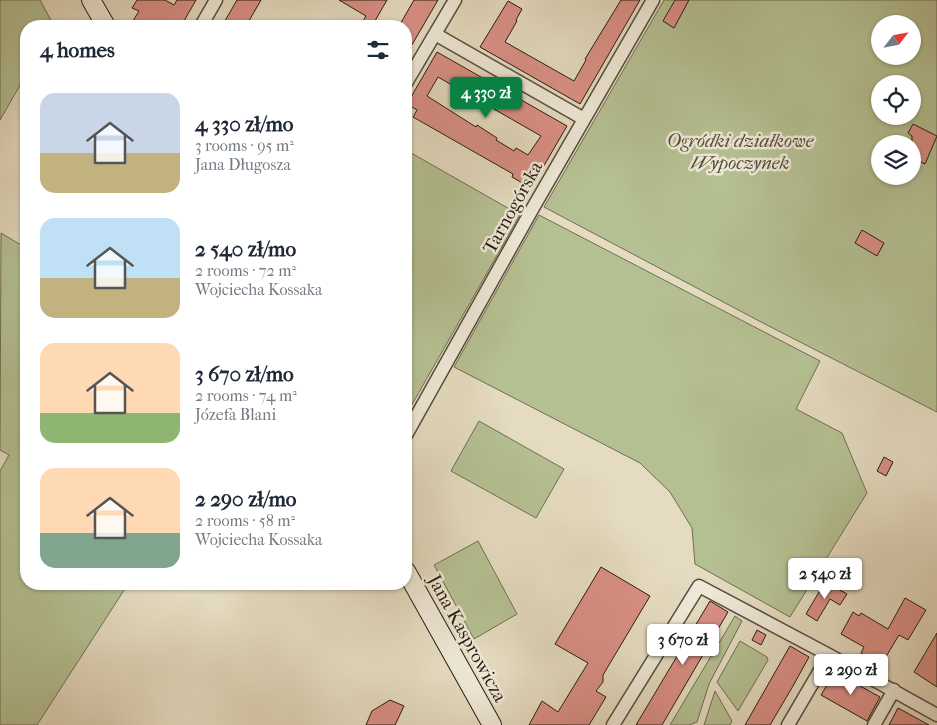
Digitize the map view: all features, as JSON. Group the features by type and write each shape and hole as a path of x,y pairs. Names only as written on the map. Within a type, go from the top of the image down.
{"street":[{"path":"91,0 103,20"},
{"path":"204,20 216,0"},
{"path":"412,73 456,0"},
{"name":"Tarnogórska","path":"412,424 653,0"},
{"path":"435,34 584,119"},
{"name":"Jana Kasprowicza","path":"412,582 492,725"},
{"path":"613,725 699,586 937,715"},
{"path":"788,725 829,655"},
{"path":"874,725 894,690"}],"green space":[{"path":"0,0 40,0 51,20 20,20 20,85 0,120"},
{"name":"Ogródki działkowe Wypoczynek","path":"664,0 937,0 937,412 761,322 544,207"},
{"path":"412,153 520,215 412,404"},
{"path":"539,215 820,361 796,409 842,433 867,493 790,617 695,564 692,528 670,492 640,463 454,367"},
{"path":"1,233 20,244 20,590 124,590 37,725 0,725 0,471 9,455 0,450"},
{"path":"479,421 564,469 536,518 451,471"},
{"path":"478,541 517,614 474,639 434,565"},
{"path":"735,616 742,621 709,684 697,722 689,725 670,725"},
{"path":"740,641 767,657 768,660 738,711 717,682"},
{"path":"715,691 732,721 730,725 704,725"}],"building":[{"path":"137,0 165,0 174,5 177,0 196,0 184,20 134,20 139,11 132,8"},
{"path":"237,0 261,0 249,20 225,20"},
{"path":"339,0 387,0 375,20 364,20 366,16"},
{"path":"414,0 438,0 412,45 412,20 402,20"},
{"path":"621,0 640,0 580,104 480,47 508,1 522,9 505,42 574,81 585,59"},
{"path":"675,0 689,0 674,28 663,21"},
{"path":"437,52 567,126 531,188 512,177 513,174 413,117 417,110 412,107 412,95","holes":["438,77 541,136 528,155 516,148 514,151 477,125 476,127 427,96"]},
{"path":"912,125 915,125 937,136 925,164 921,162 921,135 911,135 908,133"},
{"path":"862,230 884,243 877,256 855,243"},
{"path":"884,457 893,462 886,476 877,471"},
{"path":"601,567 650,596 603,675 603,682 596,691 606,697 589,725 529,725 542,701 558,712 588,663 555,644"},
{"path":"825,582 847,594 840,605 830,599 817,621 806,614"},
{"path":"905,598 926,610 908,640 899,635 881,665 861,653 864,647 841,634 853,612 859,616 861,613 888,629"},
{"path":"710,601 728,612 662,725 636,725"},
{"path":"757,630 766,635 761,645 752,640"},
{"path":"937,633 937,687 914,672"},
{"path":"790,646 809,657 793,686 770,725 745,725"},
{"path":"835,672 880,697 867,721 821,695"},
{"path":"390,700 404,706 395,725 366,725 372,711"},
{"path":"898,708 929,725 889,725"}]}
